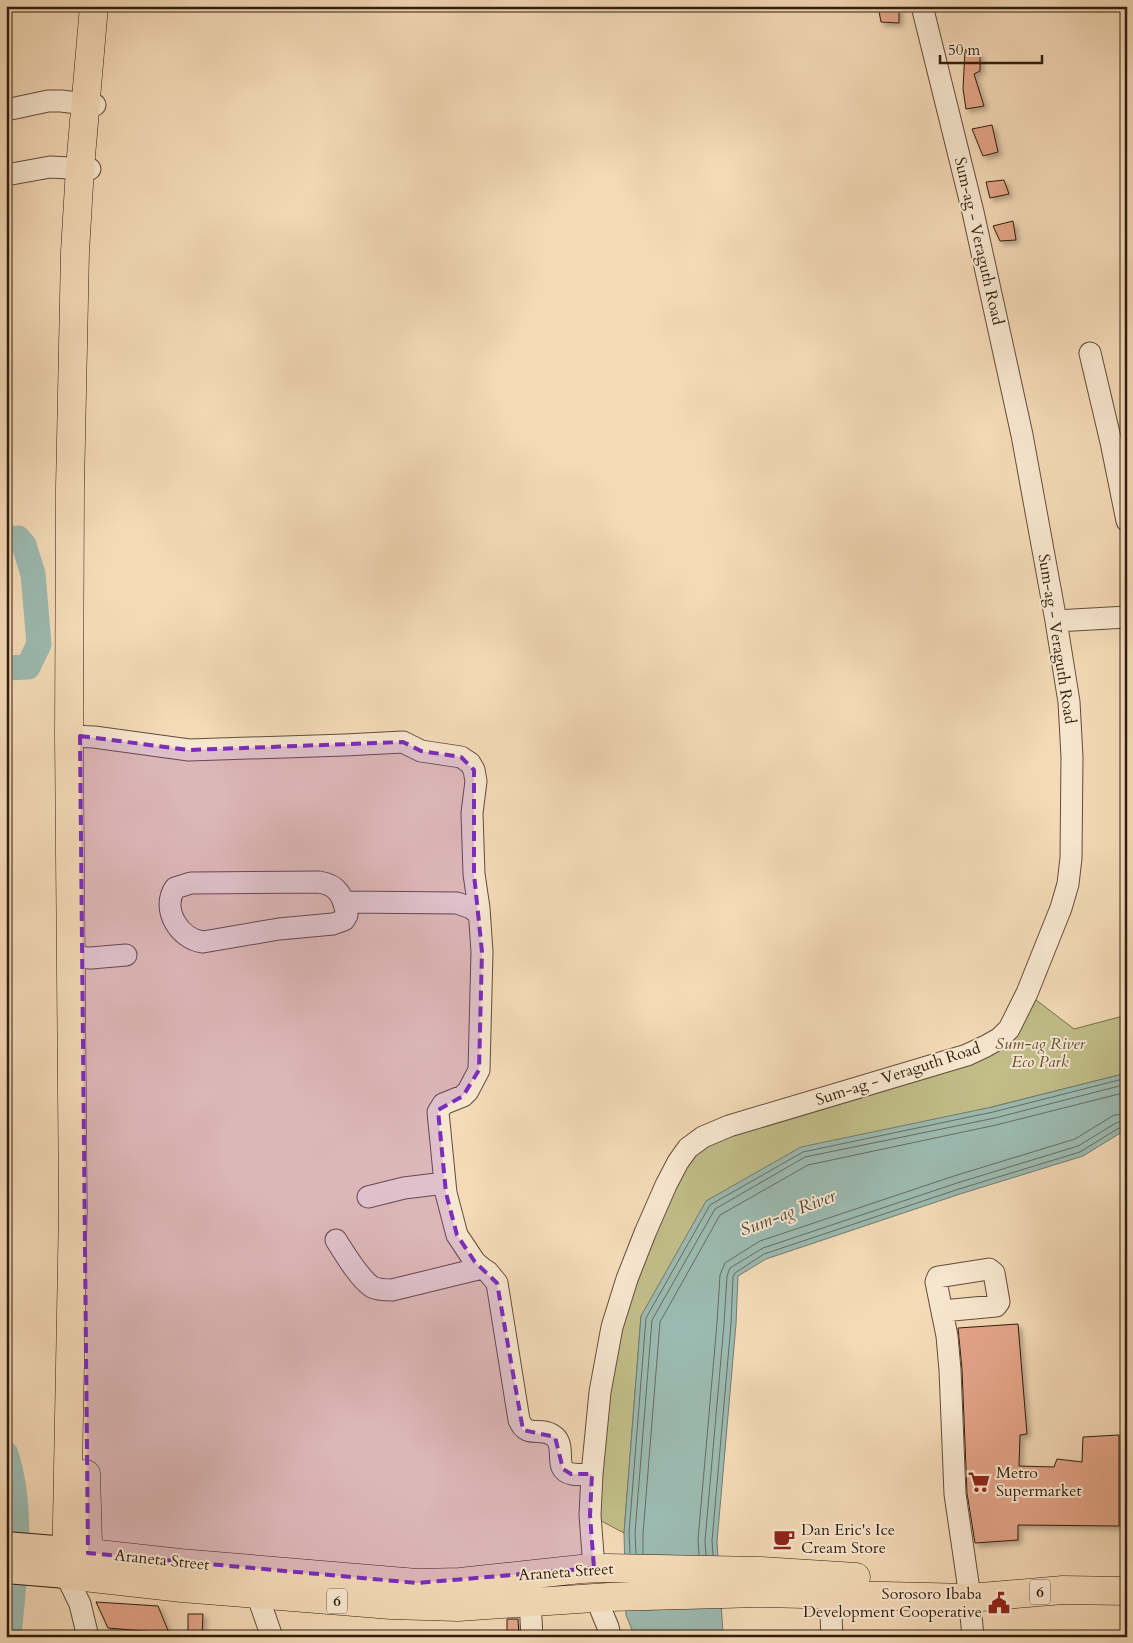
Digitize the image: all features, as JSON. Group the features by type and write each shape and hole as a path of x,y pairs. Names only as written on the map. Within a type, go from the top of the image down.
{"highway":[{"path":"77,1564 85,1443 70,477 75,252 85,169 94,6"},
{"path":"90,104 104,6"},
{"name":"Araneta Street","path":"77,1564 180,1563 417,1583 460,1582 600,1568 761,1582 968,1591 1127,1575"},
{"name":"Araneta Street","path":"77,1564 182,1588 414,1606 458,1607 603,1597 761,1582 830,1594 1063,1590 1127,1591"}],"main road":[{"name":"Araneta Street","path":"6,1545 23,1563 77,1564"}],"street":[{"name":"Sum-ag - Veraguth Road","path":"600,1568 590,1515 592,1474 600,1392 612,1327 627,1279 652,1217 678,1162 688,1148 704,1137 729,1126 967,1055 993,1042 1009,1029 1027,993 1061,908 1068,884 1071,858 1072,757 1070,711 1056,621 1022,434 953,126 922,6"},
{"path":"6,110 48,101 90,104"},
{"path":"6,175 50,167 85,169"},
{"path":"1090,353 1126,511"},
{"path":"1056,621 1127,617"},
{"path":"74,736 189,750 345,746 402,742 421,750 461,757 470,763 474,770 476,781 472,813 474,874 480,914 482,952 479,1070 463,1096 443,1104 438,1112 446,1193 457,1235 475,1262 488,1272 497,1283 519,1420 522,1427 526,1430 548,1433 556,1437 560,1448 563,1469 571,1474 592,1474"},
{"path":"319,882 329,884 339,892 344,902 348,915 338,923 279,929 203,942 192,939 181,932 172,916 170,901 175,888 191,883 319,882"},
{"path":"344,902 457,903 471,908 480,914"},
{"path":"76,958 126,955"},
{"path":"368,1197 404,1188 445,1182"},
{"path":"336,1240 359,1273 372,1286 379,1289 392,1290 482,1268"},
{"path":"942,1311 947,1336 950,1370 955,1494 973,1637"},
{"path":"77,1564 80,1604 88,1637"},
{"path":"251,1568 257,1594 272,1637"},
{"path":"830,1594 832,1637"},
{"path":"603,1597 610,1637"},
{"path":"530,1601 532,1637"}],"highlighted area":[{"path":"80,736 189,750 403,742 421,751 461,757 474,770 474,874 482,952 479,1070 463,1096 438,1110 446,1193 457,1235 475,1262 497,1283 523,1430 555,1437 563,1469 571,1474 592,1474 590,1515 594,1568 417,1583 88,1553"}],"green space":[{"name":"Sum-ag River Eco Park","path":"1027,993 1074,1029 1127,1015 1127,1073 992,1107 641,1316 624,1533 590,1515 612,1327 688,1148 986,1046"}],"water":[{"name":"Sum-ag River","path":"1127,1073 1127,1134 1122,1132 1083,1156 960,1194 766,1259 738,1276 736,1324 717,1542 724,1637 635,1637 626,1615 624,1533 641,1316 706,1201 801,1147 992,1107"}],"building":[{"path":"878,6 899,6 899,23 881,22"},
{"path":"966,49 968,55 980,52 980,71 974,74 984,106 966,109 963,89"},
{"path":"992,125 998,152 983,156 972,129"},
{"path":"1004,180 1009,194 990,198 986,182"},
{"path":"1013,221 1016,240 1000,241 993,226"},
{"path":"1018,1324 1027,1434 1020,1435 1019,1466 1054,1467 1057,1459 1082,1462 1083,1437 1119,1435 1119,1526 1018,1525 1018,1540 975,1543 967,1493 962,1369 958,1328"},
{"path":"96,1602 158,1606 169,1633 108,1628"},
{"path":"188,1614 203,1614 202,1637 188,1637"},
{"path":"507,1619 518,1619 519,1637 507,1637"}],"waterway":[{"path":"6,539 18,538 24,545 33,574 39,644 28,667 6,668"},
{"path":"6,1454 12,1476 17,1522 9,1637"}],"place":[{"name":"Metro Supermarket","path":"979,1482"},
{"name":"Dan Eric's Ice Cream Store","path":"784,1539"},
{"name":"Sorosoro Ibaba Development Cooperative","path":"999,1603"}]}
